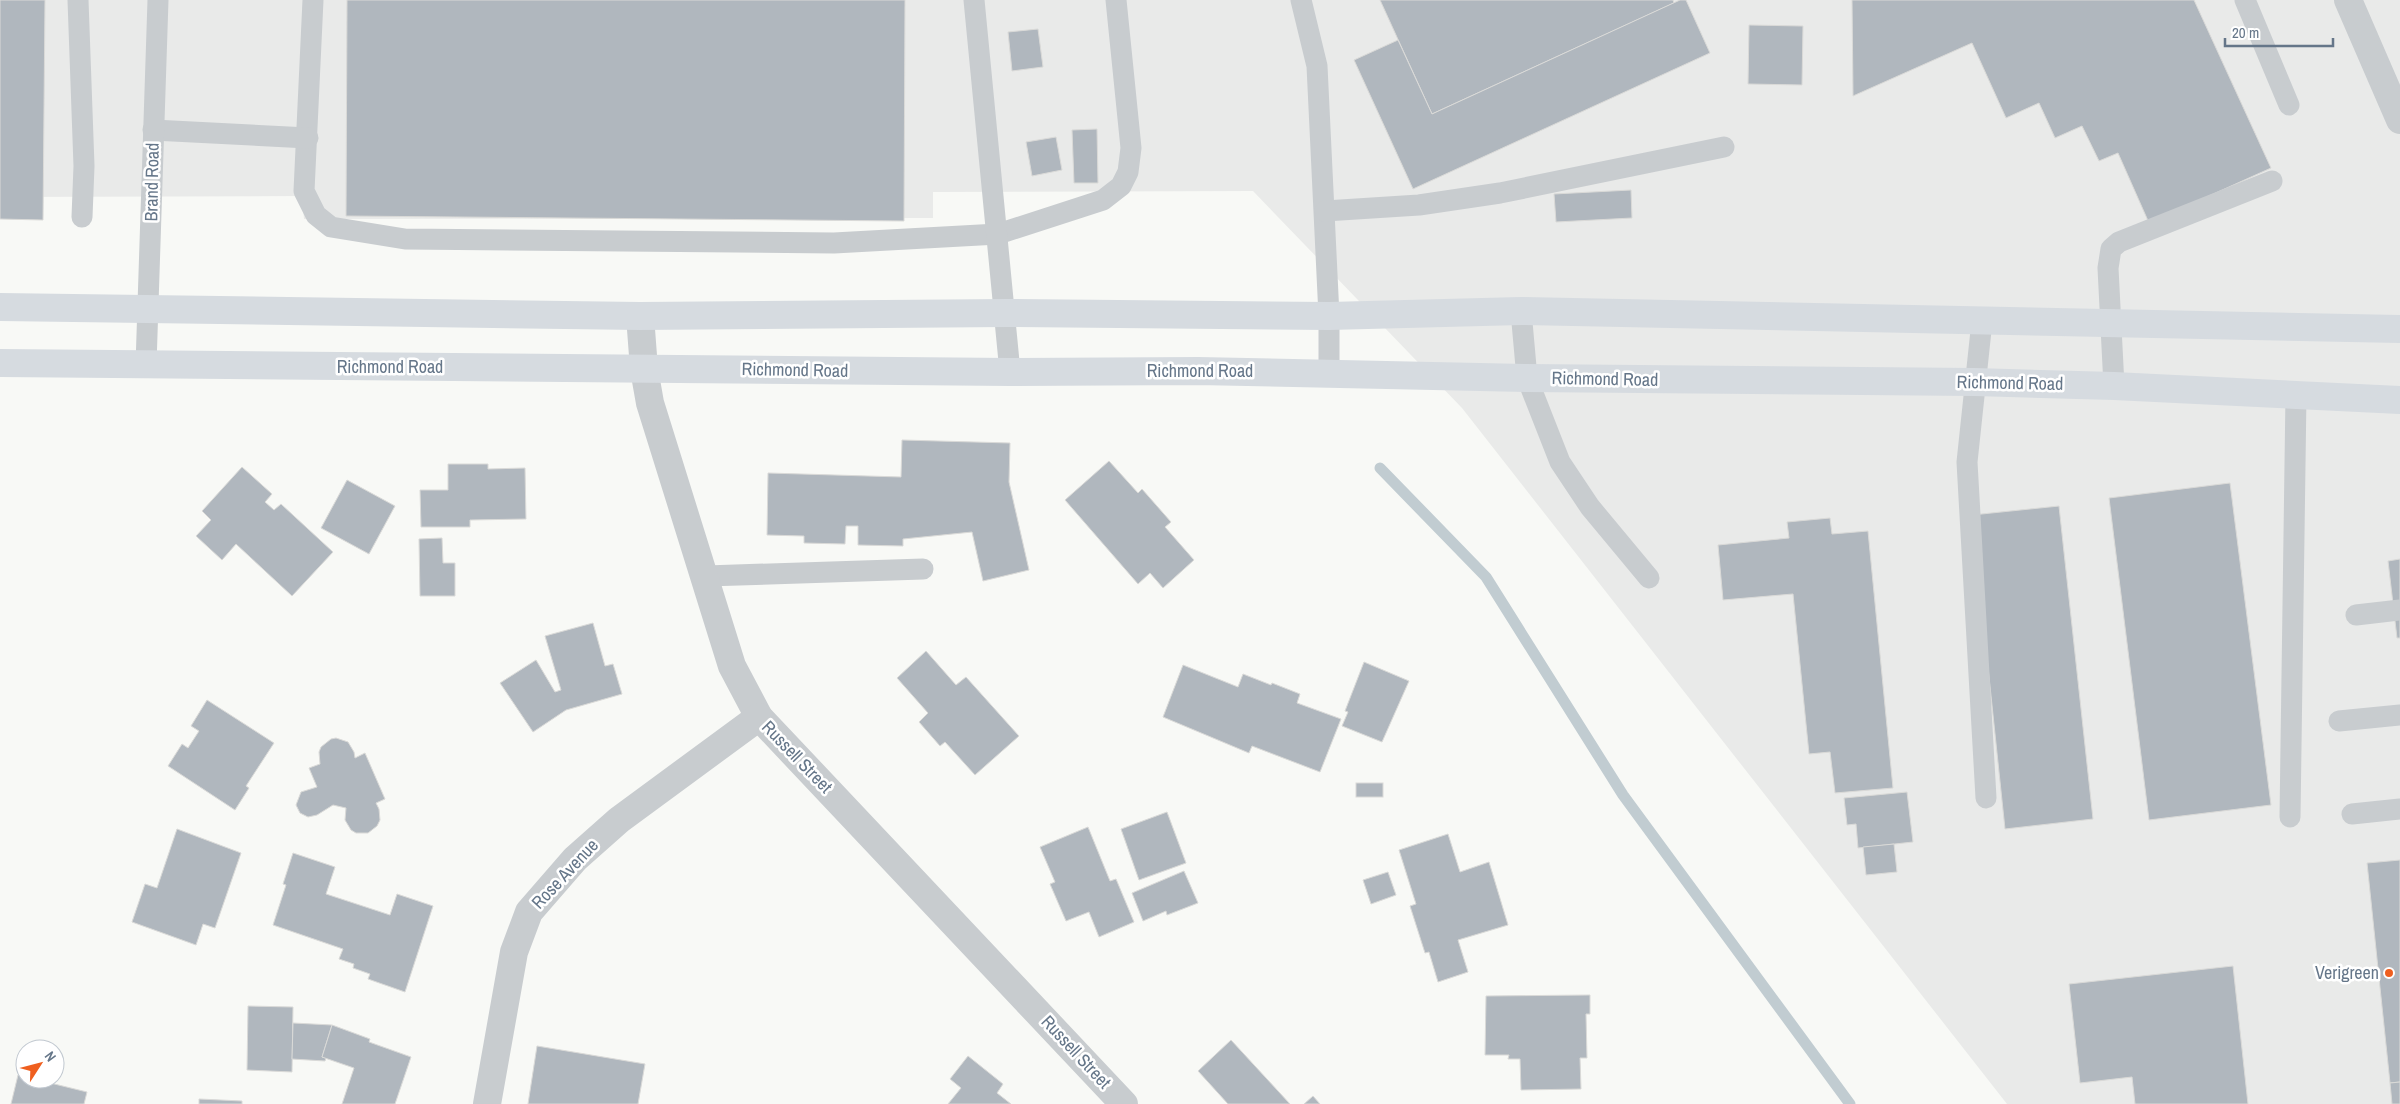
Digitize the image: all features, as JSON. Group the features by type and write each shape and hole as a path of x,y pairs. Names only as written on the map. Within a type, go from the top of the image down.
{"highway":[{"path":"0,307 640,316 1006,313 1330,316 1521,312 2400,329"},
{"name":"Richmond Road","path":"0,363 1010,372 1329,372 1527,378 1974,382 2114,386 2400,400"}],"street":[{"path":"2348,0 2400,120"},
{"name":"Russell Street","path":"640,316 644,369 650,403 706,576 732,666 759,717 1124,1104"},
{"name":"Rose Avenue","path":"487,1104 514,952 529,912 575,859 619,820 759,717"}],"lane":[{"path":"78,0 84,166 82,217"},
{"name":"Brand Road","path":"146,364 150,308 153,130 158,0"},
{"path":"313,0 308,138 304,190 316,215 332,227 405,239 834,243 998,234 1103,200 1121,186 1128,172 1131,148 1116,0"},
{"path":"974,0 1006,313 1010,372"},
{"path":"1301,0 1317,66 1330,316 1329,372"},
{"path":"2245,0 2289,105"},
{"path":"153,130 308,138"},
{"path":"1325,211 1419,205 1500,193 1724,147"},
{"path":"2114,386 2109,323 2108,268 2111,249 2118,242 2272,181"},
{"path":"1521,312 1527,378 1560,462 1590,507 1649,578"},
{"path":"1982,321 1974,382 1967,462 1986,798"},
{"path":"2290,817 2296,394"},
{"path":"706,576 923,569"},
{"path":"2356,615 2400,610"},
{"path":"2339,721 2400,714"},
{"path":"2352,814 2400,809"}],"shaded area":[{"path":"0,0 2400,0 2400,1104 2007,1104 1462,408 1253,191 933,192 933,218 304,219 302,196 0,197"}],"building":[{"path":"0,0 45,0 43,220 0,219"},
{"path":"347,0 905,0 904,221 346,216"},
{"path":"1380,0 1673,0 1674,3 1432,114"},
{"path":"1680,0 1686,0 1710,53 1413,189 1354,60 1398,40 1432,114"},
{"path":"1852,0 2194,0 2271,168 2149,223 2118,153 2099,161 2082,126 2055,138 2039,103 2006,118 1972,43 1853,96"},
{"path":"1749,25 1803,26 1802,85 1748,84"},
{"path":"1038,29 1043,67 1012,71 1008,32"},
{"path":"1097,129 1098,183 1074,183 1072,130"},
{"path":"1056,137 1062,170 1032,176 1026,142"},
{"path":"1631,190 1632,218 1556,222 1554,194"},
{"path":"902,440 1010,443 1009,482 1029,570 983,581 972,532 903,539 903,546 858,545 858,526 846,526 845,544 804,543 804,536 767,535 768,473 901,477"},
{"path":"1109,461 1138,493 1142,489 1171,522 1165,527 1194,560 1163,588 1150,573 1138,584 1065,500"},
{"path":"448,464 488,464 488,469 525,468 526,519 470,520 470,527 421,527 420,490 448,490"},
{"path":"242,467 272,494 265,502 274,510 281,504 333,552 292,596 236,544 222,560 196,536 211,520 202,511"},
{"path":"347,480 395,506 369,554 321,528"},
{"path":"2230,483 2271,805 2149,820 2109,498"},
{"path":"2059,506 2093,819 2005,829 1972,515"},
{"path":"1830,518 1832,534 1868,531 1893,788 1835,793 1830,752 1809,754 1793,594 1723,600 1718,545 1789,538 1787,522"},
{"path":"442,538 443,563 455,563 455,596 420,596 419,539"},
{"path":"2400,559 2400,638 2397,638 2388,561"},
{"path":"593,623 605,666 613,664 622,694 566,710 533,732 500,683 536,660 555,692 561,690 545,636"},
{"path":"926,651 956,685 966,677 1019,736 975,775 945,742 940,746 919,722 928,713 897,678"},
{"path":"1364,662 1409,681 1382,742 1342,726 1348,712 1345,711"},
{"path":"1183,665 1238,687 1243,674 1271,685 1272,683 1300,694 1297,703 1341,719 1320,772 1252,746 1249,753 1163,717"},
{"path":"207,700 274,743 246,786 249,788 235,810 168,766 182,744 188,748 199,731 191,726"},
{"path":"336,738 348,742 355,758 365,753 385,799 376,803 379,809 380,820 377,826 368,833 356,833 351,830 345,820 346,808 333,805 317,815 308,817 300,813 296,805 301,792 317,787 309,768 320,764 319,752 321,747 331,739"},
{"path":"1356,783 1383,783 1383,797 1356,797"},
{"path":"1907,792 1913,842 1858,848 1856,824 1847,825 1844,798"},
{"path":"1167,812 1186,863 1139,880 1121,829"},
{"path":"1088,827 1110,881 1116,879 1134,922 1099,937 1089,912 1066,921 1050,884 1055,882 1040,847"},
{"path":"177,829 241,853 215,928 203,924 196,945 132,922 145,884 157,888"},
{"path":"1448,834 1460,872 1489,862 1508,925 1458,940 1468,972 1438,982 1429,952 1425,953 1410,906 1416,904 1399,850"},
{"path":"1894,844 1897,872 1866,875 1863,847"},
{"path":"293,853 335,867 326,894 390,915 397,894 433,906 405,992 368,979 370,974 353,968 354,964 339,959 343,949 273,925 286,885 283,884"},
{"name":"Verigreen","path":"2400,860 2400,1082 2390,1083 2367,863"},
{"path":"1184,871 1198,903 1167,915 1166,911 1143,921 1132,893"},
{"path":"1388,872 1396,895 1371,904 1363,880"},
{"path":"2233,966 2248,1104 2135,1104 2132,1077 2080,1083 2069,984"},
{"path":"1590,995 1590,1014 1586,1014 1587,1058 1580,1058 1581,1089 1521,1090 1520,1059 1508,1059 1509,1055 1485,1055 1486,996"},
{"path":"248,1006 293,1007 292,1072 247,1070"},
{"path":"293,1023 332,1025 322,1057 326,1058 325,1061 292,1059"},
{"path":"332,1025 370,1039 369,1042 411,1057 395,1104 342,1104 354,1068 322,1057"},
{"path":"1231,1040 1290,1104 1228,1104 1198,1071"},
{"path":"537,1046 645,1064 638,1104 528,1104"},
{"path":"968,1056 1003,1084 997,1093 1011,1104 948,1104 961,1088 950,1079"},
{"path":"2400,1082 2400,1104 2392,1104 2390,1083"},
{"path":"15,1087 15,1089 65,1089 65,1087 87,1092 84,1104 11,1104"},
{"path":"1313,1096 1320,1104 1304,1104"},
{"path":"199,1099 242,1101 242,1104 199,1104"}],"waterway":[{"path":"1380,468 1486,577 1623,795 1850,1104"}],"place":[{"name":"Verigreen","path":"2389,973"}]}
